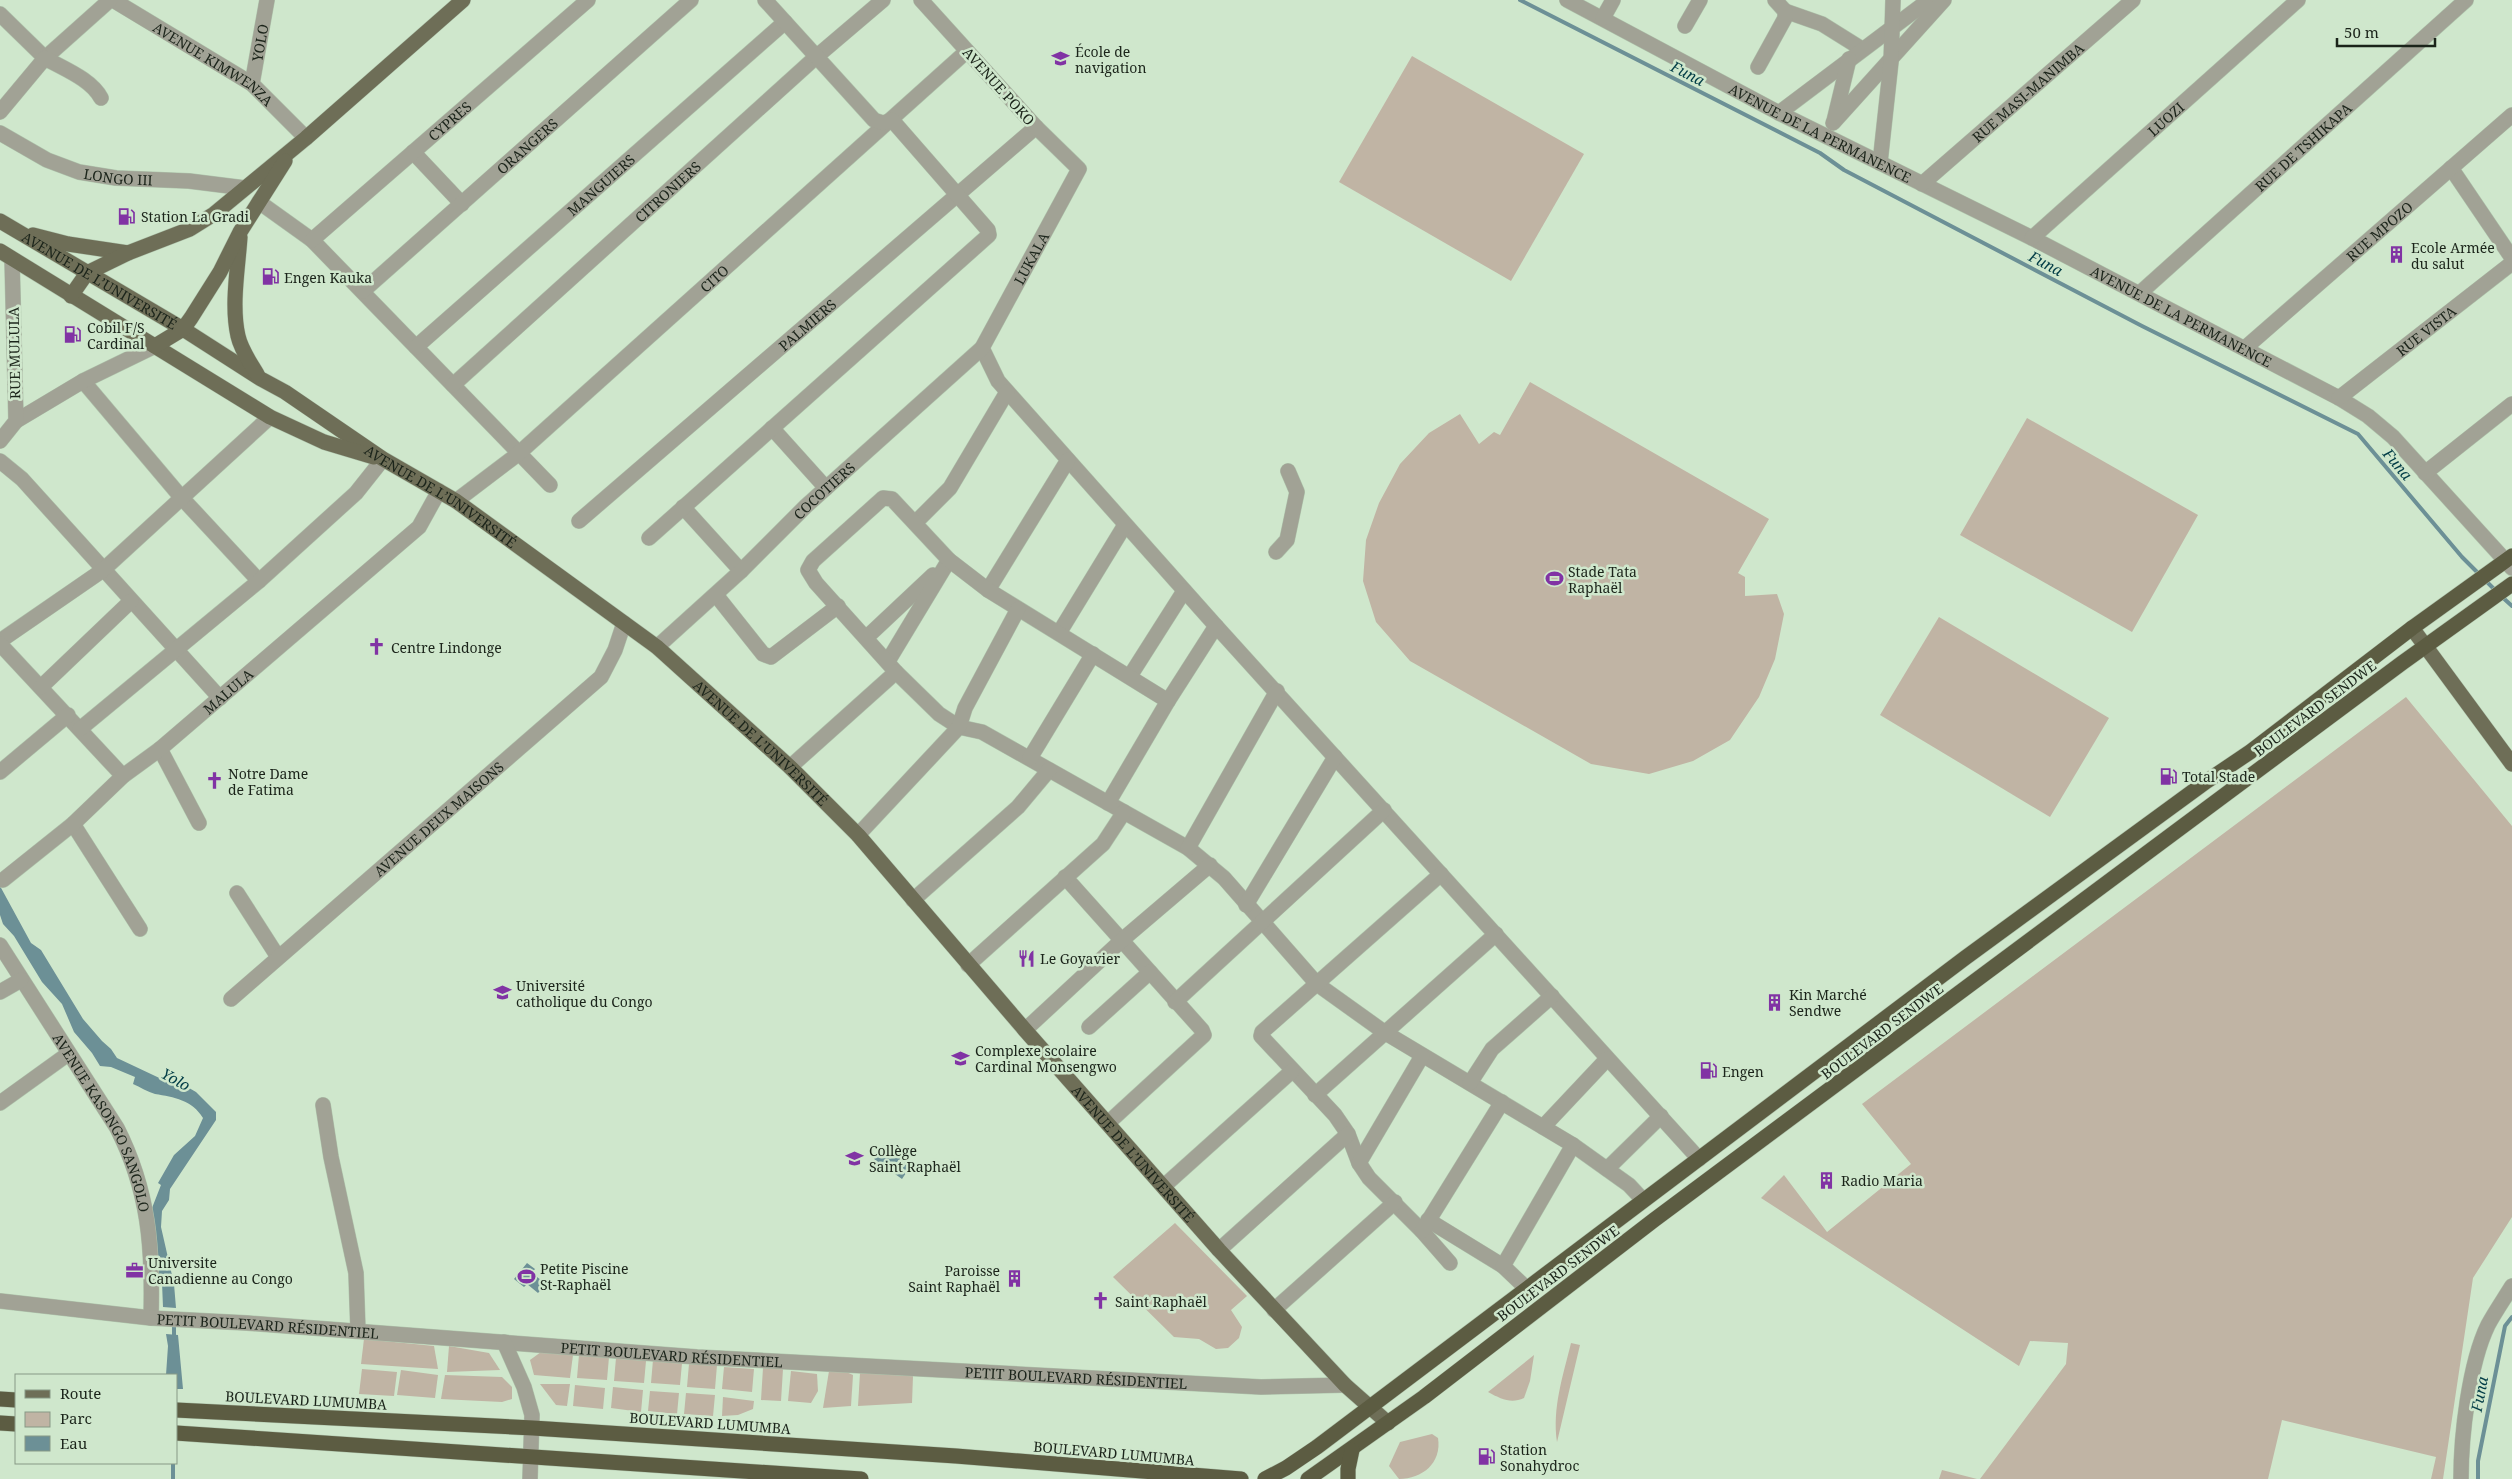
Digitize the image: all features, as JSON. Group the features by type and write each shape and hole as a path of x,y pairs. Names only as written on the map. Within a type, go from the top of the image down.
{"highway":[{"name":"BOULEVARD SENDWE","path":"1265,1479 1286,1468 1317,1447 1965,958 2207,780 2250,752 2412,628 2506,563"},
{"name":"BOULEVARD SENDWE","path":"1308,1479 1352,1450 1654,1220 2509,586"},
{"path":"0,1399 15,1400"},
{"name":"BOULEVARD LUMUMBA","path":"178,1410 533,1428 946,1456 1241,1479"},
{"path":"0,1423 15,1424"},
{"path":"178,1433 861,1479"},
{"path":"1348,1479 1352,1450"}],"main road":[{"path":"71,296 87,273 128,253 190,229 214,214 306,138 463,0"},
{"path":"155,346 183,329 220,272 240,232 292,149"},
{"path":"6,225 68,244 128,253"},
{"name":"AVENUE DE L’UNIVERSITÉ","path":"6,225 183,329 261,380 285,392 383,459 456,501 657,647 790,767 858,835 1024,1030 1274,1310 1345,1385 1388,1423"},
{"path":"240,232 235,318 238,336 244,352 261,380"},
{"path":"6,255 270,417 324,442 383,459"},
{"path":"2412,628 2512,764"}],"street":[{"path":"0,112 45,58 111,0"},
{"name":"AVENUE KIMWENZA","path":"111,0 252,84 306,138"},
{"name":"CYPRES","path":"312,240 588,0"},
{"name":"ORANGERS","path":"363,291 691,0"},
{"path":"649,538 988,238 990,232 892,120 883,123 874,120 765,0"},
{"name":"CITRONIERS","path":"453,386 816,57 883,0"},
{"name":"AVENUE POKO","path":"921,0 1036,127 1079,169"},
{"name":"AVENUE DE LA PERMANENCE","path":"1568,0 1779,113 1831,130 1880,163 2140,293 2338,398 2368,416 2393,437 2506,563"},
{"path":"1603,18 1613,0"},
{"path":"1685,26 1700,0"},
{"path":"1880,163 1891,62 1893,0"},
{"path":"1779,113 1929,0"},
{"path":"1831,130 1944,0"},
{"name":"RUE MASI-MANIMBA","path":"1922,184 2133,0"},
{"name":"LUOZI","path":"2032,238 2298,0"},
{"name":"RUE DE TSHIKAPA","path":"2140,293 2466,0"},
{"name":"YOLO","path":"252,84 267,1"},
{"path":"1780,6 1822,24 1862,49"},
{"path":"1758,67 1785,18 1780,6"},
{"path":"0,14 45,58 83,80 97,90 101,98"},
{"name":"MANGUIERS","path":"416,347 785,22"},
{"name":"CITO","path":"456,501 518,454 968,51"},
{"path":"1831,130 1849,59"},
{"name":"RUE MPOZO","path":"2245,348 2512,115"},
{"name":"PALMIERS","path":"579,521 1036,127"},
{"name":"LONGO III","path":"0,133 47,160 79,172 116,178 190,181 245,188"},
{"path":"413,152 462,204"},
{"path":"2451,168 2512,258"},
{"name":"LUKALA","path":"982,348 1079,169"},
{"path":"258,202 312,240 550,485"},
{"name":"RUE MULULA","path":"6,255 16,420"},
{"name":"RUE VISTA","path":"2338,398 2512,263"},
{"path":"0,441 16,420 83,381 155,346"},
{"path":"982,348 998,381 1007,392 1184,591 1277,691 1699,1159"},
{"name":"COCOTIERS","path":"657,647 668,635 716,595 766,544 826,488 982,348"},
{"path":"83,381 181,497 259,581"},
{"path":"915,523 950,488 1007,392"},
{"path":"2425,473 2512,404"},
{"path":"123,776 68,715 2,648 103,570 270,417"},
{"path":"772,428 826,488"},
{"path":"80,729 259,581 356,493 383,459"},
{"path":"988,590 1068,460"},
{"path":"0,461 22,479 220,698"},
{"path":"1276,552 1287,540 1297,492 1288,471"},
{"name":"MALULA","path":"3,880 73,824 123,776 160,749 419,527 439,491"},
{"path":"1168,701 1059,632 988,590 949,560 892,499 883,498 809,566 808,573 892,667 939,714 959,727 982,732 1188,848 1210,865 1317,984 1384,1032 1422,1056 1573,1145 1629,1184 1643,1200"},
{"path":"683,507 741,571"},
{"path":"1059,632 1126,525"},
{"path":"867,637 949,560"},
{"path":"790,767 892,667 949,560"},
{"path":"1130,676 1184,591"},
{"path":"716,595 763,654 771,657 838,606"},
{"path":"41,687 131,601"},
{"path":"858,835 959,727 965,708 1018,609"},
{"name":"AVENUE DEUX MAISONS","path":"231,999 601,677 616,650 624,623"},
{"path":"1108,803 1168,701 1216,626"},
{"path":"1030,758 1093,654"},
{"path":"1188,848 1277,691"},
{"path":"0,772 68,715"},
{"path":"160,749 199,823"},
{"path":"1246,905 1335,757"},
{"path":"913,900 1018,806 1049,770"},
{"path":"1175,1002 1384,810"},
{"path":"968,965 1103,844 1124,812"},
{"path":"73,824 140,929"},
{"path":"1024,1030 1122,940 1210,865"},
{"path":"1441,874 1262,1032 1261,1036 1335,1115 1348,1134 1360,1163 1369,1178 1395,1202 1425,1225 1504,1266 1526,1288"},
{"path":"1065,877 1202,1030 1204,1035 1108,1123"},
{"path":"237,892 278,957"},
{"path":"1315,1095 1384,1032 1444,983 1496,934"},
{"name":"AVENUE KASONGO SANGOLO","path":"0,946 117,1128 139,1178 148,1225 155,1318"},
{"path":"1089,1027 1150,972"},
{"path":"0,992 21,980"},
{"path":"1470,1083 1492,1049 1552,996"},
{"path":"0,1103 68,1054"},
{"path":"1360,1163 1422,1056"},
{"path":"1542,1127 1607,1059"},
{"path":"1164,1186 1292,1071"},
{"path":"1425,1225 1502,1102"},
{"path":"324,1105 331,1157 356,1273 358,1331"},
{"path":"1607,1169 1661,1116"},
{"path":"1220,1250 1348,1134"},
{"path":"1504,1266 1573,1145"},
{"path":"1274,1310 1395,1202"},
{"path":"1425,1225 1450,1263"},
{"path":"2461,1479 2461,1459 2469,1385 2487,1326 2512,1286"},
{"name":"PETIT BOULEVARD RÉSIDENTIEL","path":"0,1301 155,1318 358,1331 697,1357 1261,1387 1345,1385"},
{"path":"504,1342 529,1400 533,1428 530,1479"}],"green space":[{"path":"1412,56 1584,154 1511,281 1339,182"},
{"name":"Stade Tata Raphaël","path":"1530,382 1769,519 1738,573 1745,577 1745,596 1777,594 1784,614 1775,659 1759,697 1730,740 1693,761 1649,774 1591,764 1410,661 1376,622 1363,581 1366,540 1379,503 1400,464 1429,433 1460,414 1479,444 1494,432 1500,435"},
{"path":"2027,418 2198,515 2132,632 1960,535"},
{"path":"1939,617 2109,718 2050,817 1880,715"},
{"path":"2406,697 2512,826 2512,1217 2473,1278 2443,1479 2431,1479 2436,1457 2282,1420 2268,1479 1980,1479 2066,1364 2068,1343 2030,1341 2019,1366 1761,1198 1784,1175 1827,1232 1911,1164 1862,1104"},
{"path":"1175,1223 1247,1296 1231,1310 1242,1327 1239,1338 1228,1348 1216,1349 1199,1339 1174,1337 1113,1277"},
{"path":"364,1339 434,1346 438,1369 361,1364"},
{"path":"1571,1343 1580,1345 1557,1442 1557,1404"},
{"path":"449,1346 489,1353 500,1370 447,1372"},
{"path":"541,1352 573,1355 570,1378 534,1375 530,1360"},
{"path":"579,1355 609,1357 607,1380 577,1378"},
{"path":"1534,1355 1530,1381 1524,1398 1515,1401 1506,1400 1488,1392"},
{"path":"616,1358 646,1361 644,1383 614,1381"},
{"path":"653,1360 682,1363 680,1385 651,1383"},
{"path":"689,1364 717,1365 715,1389 687,1387"},
{"path":"724,1367 754,1369 752,1392 722,1389"},
{"path":"763,1368 783,1369 781,1401 761,1400"},
{"path":"362,1369 397,1372 394,1396 359,1394"},
{"path":"401,1370 438,1375 435,1398 397,1395"},
{"path":"791,1371 817,1374 818,1391 811,1403 788,1401"},
{"path":"829,1371 844,1371 853,1375 851,1406 823,1408"},
{"path":"860,1373 913,1376 912,1403 858,1406"},
{"path":"445,1375 502,1377 512,1387 512,1399 502,1402 441,1399"},
{"path":"540,1384 570,1384 567,1406 556,1405"},
{"path":"575,1385 605,1388 603,1409 573,1406"},
{"path":"613,1387 643,1390 641,1412 611,1408"},
{"path":"650,1391 679,1393 677,1414 648,1411"},
{"path":"686,1393 715,1395 713,1416 684,1414"},
{"path":"723,1397 754,1401 753,1409 738,1415 722,1416"},
{"path":"1432,1434 1438,1438 1438,1447 1437,1455 1429,1468 1415,1476 1399,1479 1389,1466 1400,1442"},
{"path":"1942,1470 1977,1479 1939,1479"}],"water":[{"path":"0,886 31,943 41,950 83,1019 117,1058 170,1083 177,1081 196,1092 216,1112 216,1120 170,1189 169,1200 162,1211 161,1227 174,1284 176,1308 163,1307 162,1283 159,1274 152,1208 161,1185 158,1183 174,1155 195,1136 203,1118 188,1103 150,1092 133,1084 135,1077 111,1067 100,1066 92,1053 74,1032 62,1004 42,982 14,936 3,924 0,915"},
{"path":"885,1144 912,1164 902,1179 874,1159"},
{"name":"Petite Piscine St-Raphaël","path":"527,1263 535,1269 532,1273 546,1284 538,1293 527,1284 524,1287 514,1279"},
{"path":"166,1334 178,1335 183,1389 178,1389 178,1374 166,1374 168,1346"}],"waterway":[{"name":"Funa","path":"1520,0 1820,153 1844,170 2142,326 2358,434 2462,557 2480,575"},
{"name":"Funa","path":"2485,580 2496,591"},
{"name":"Funa","path":"2501,596 2512,606"},
{"name":"Funa","path":"2478,1479 2478,1461 2505,1326 2512,1317"},
{"name":"Yolo","path":"174,1323 174,1339"},
{"name":"Yolo","path":"173,1464 173,1479"}],"place":[{"name":"École de navigation","path":"1061,59"},
{"name":"Station La Gradi","path":"127,216"},
{"name":"Ecole Armée du salut","path":"2397,255"},
{"name":"Engen Kauka","path":"270,277"},
{"name":"Cobil F/S Cardinal","path":"73,335"},
{"name":"Stade Tata Raphaël","path":"1554,579"},
{"name":"Centre Lindonge","path":"377,647"},
{"name":"Total Stade","path":"2168,776"},
{"name":"Notre Dame de Fatima","path":"214,781"},
{"name":"Le Goyavier","path":"1026,958"},
{"name":"Université catholique du Congo","path":"502,993"},
{"name":"Kin Marché Sendwe","path":"1775,1002"},
{"name":"Complexe scolaire Cardinal Monsengwo","path":"961,1058"},
{"name":"Engen","path":"1708,1071"},
{"name":"Collège Saint Raphaël","path":"855,1158"},
{"name":"Radio Maria","path":"1827,1180"},
{"name":"Universite Canadienne au Congo","path":"134,1270"},
{"name":"Petite Piscine St-Raphaël","path":"526,1276"},
{"name":"Paroisse Saint Raphaël","path":"1014,1278"},
{"name":"Saint Raphaël","path":"1101,1301"},
{"name":"Station Sonahydroc","path":"1486,1457"}]}
